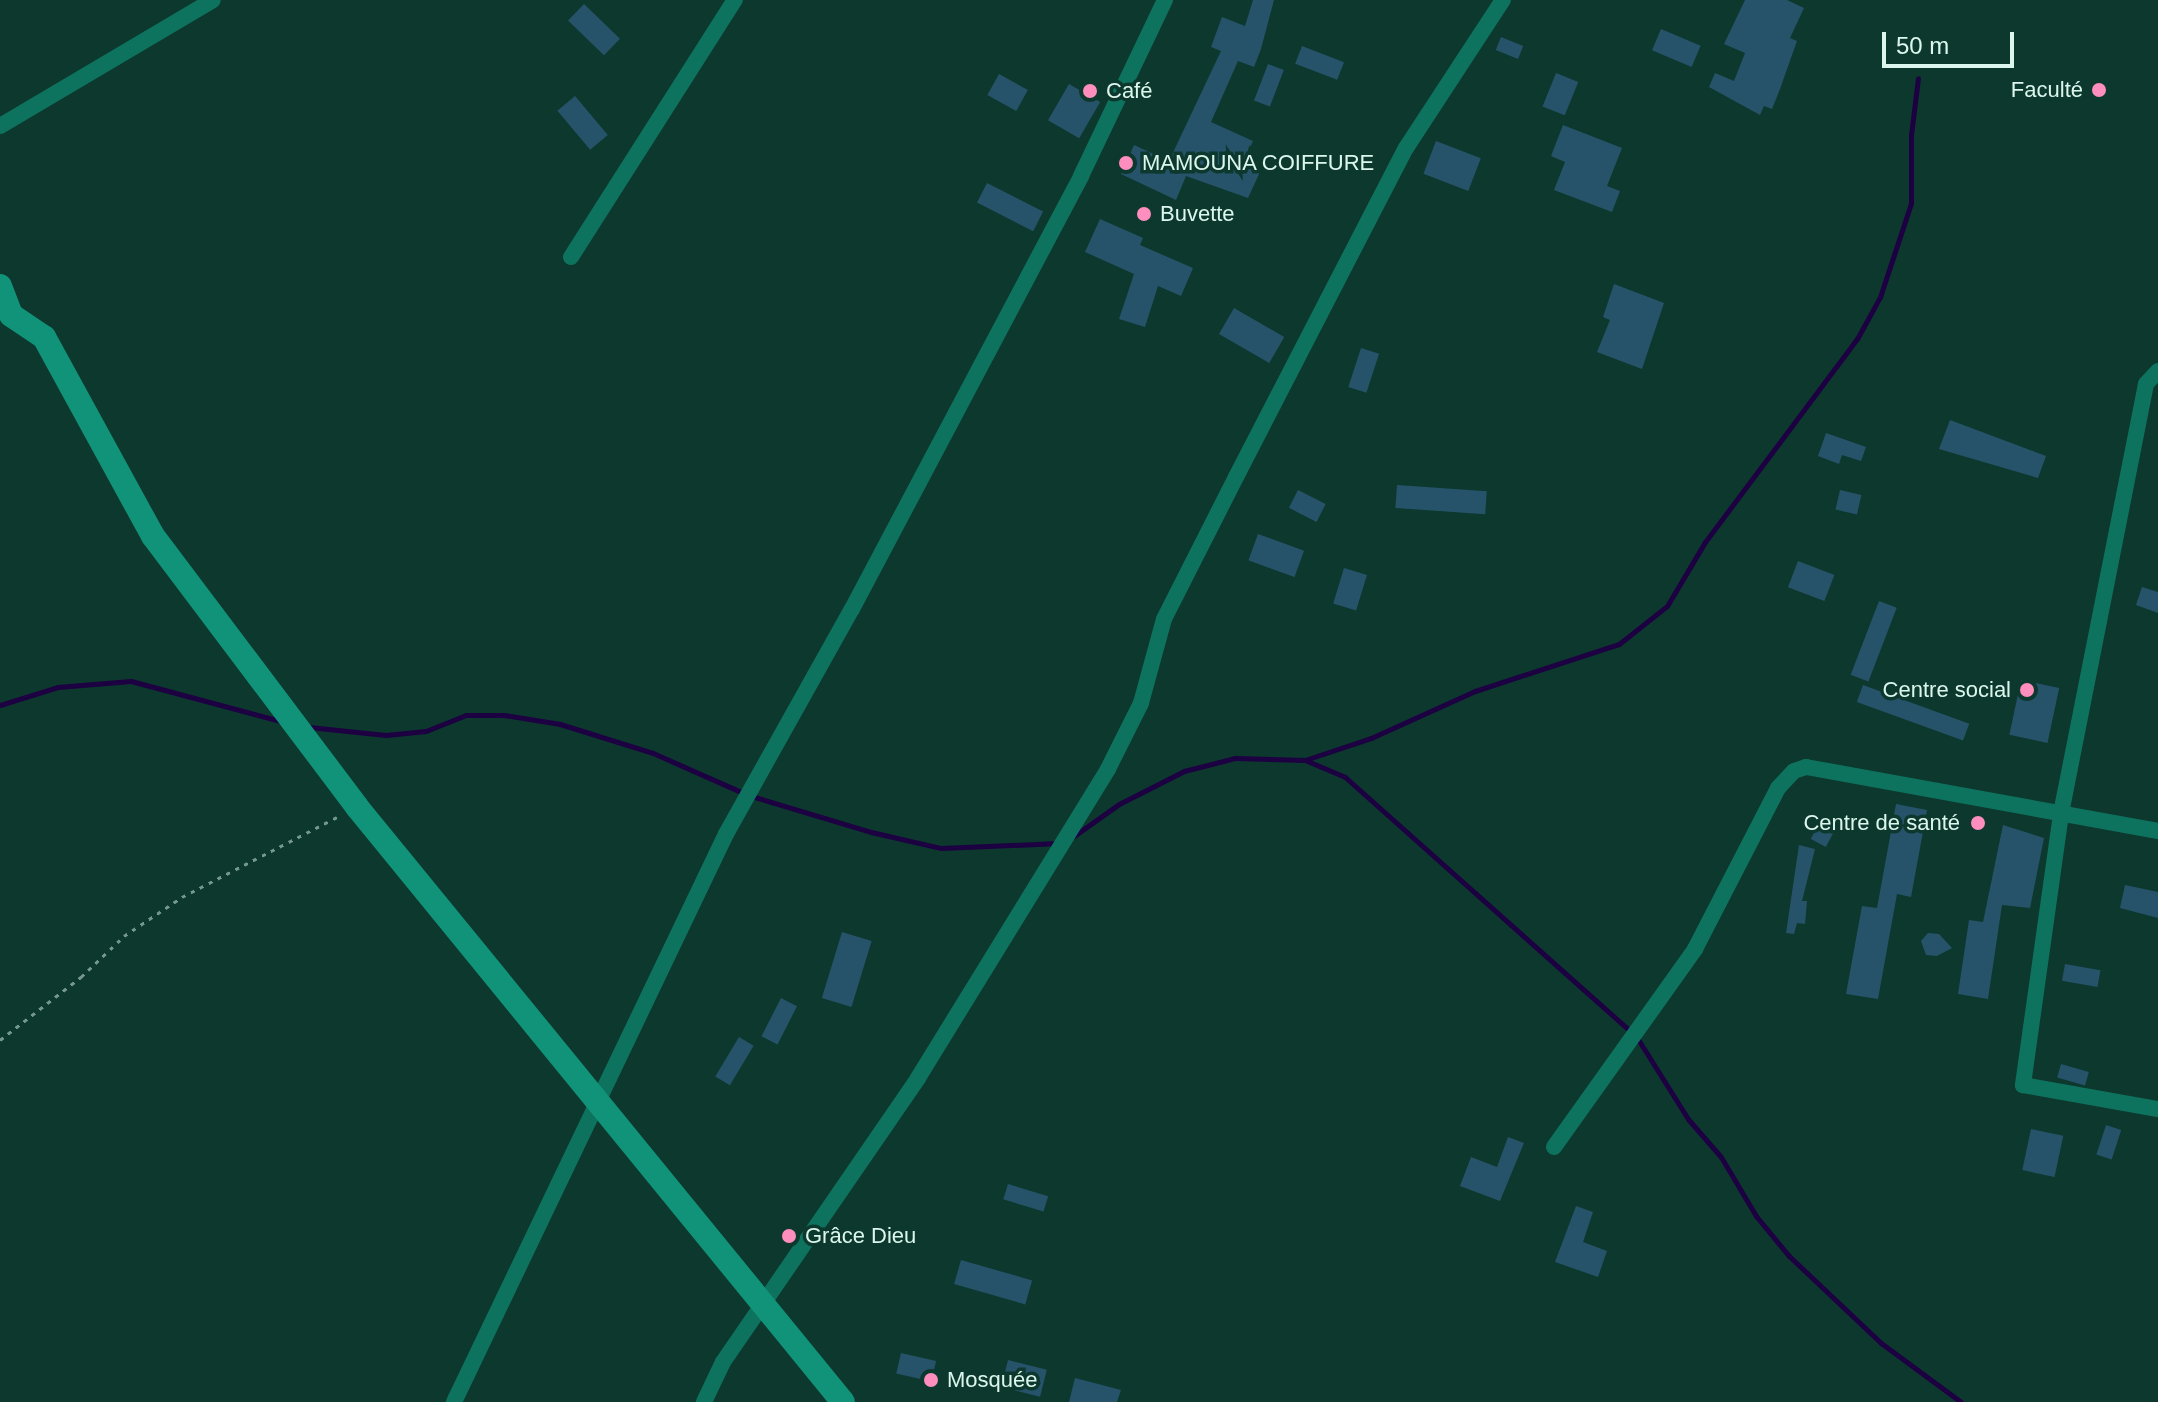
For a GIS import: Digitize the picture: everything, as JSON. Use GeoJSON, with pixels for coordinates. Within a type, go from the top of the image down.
{"type":"FeatureCollection","features":[{"type":"Feature","properties":{"kind":"street"},"geometry":{"type":"LineString","coordinates":[[0,126],[213,0]]}},
{"type":"Feature","properties":{"kind":"street"},"geometry":{"type":"LineString","coordinates":[[571,257],[735,0]]}},
{"type":"Feature","properties":{"kind":"street"},"geometry":{"type":"LineString","coordinates":[[454,1402],[726,834],[852,609],[1081,176],[1165,0]]}},
{"type":"Feature","properties":{"kind":"street"},"geometry":{"type":"LineString","coordinates":[[704,1402],[723,1362],[766,1304],[918,1078],[1108,769],[1141,703],[1164,619],[1236,477],[1406,148],[1503,0]]}},
{"type":"Feature","properties":{"kind":"street"},"geometry":{"type":"LineString","coordinates":[[0,286],[11,315],[44,337],[153,536],[357,807],[601,1100],[843,1402]]}},
{"type":"Feature","properties":{"kind":"street"},"geometry":{"type":"LineString","coordinates":[[2158,371],[2146,384],[2061,814],[2023,1085],[2158,1109]]}},
{"type":"Feature","properties":{"kind":"street"},"geometry":{"type":"LineString","coordinates":[[1554,1147],[1695,949],[1778,788],[1794,771],[1806,767],[2158,831]]}},
{"type":"Feature","properties":{"kind":"path"},"geometry":{"type":"LineString","coordinates":[[0,1040],[81,977],[124,936],[182,897],[357,807]]}},
{"type":"Feature","properties":{"kind":"building"},"geometry":{"type":"Polygon","coordinates":[[[1253,0],[1274,0],[1261,49],[1254,67],[1238,61],[1211,122],[1253,141],[1242,164],[1260,172],[1248,198],[1186,176],[1176,200],[1121,174],[1134,145],[1169,161],[1221,51],[1211,47],[1222,17],[1245,26],[1253,0]]]}},
{"type":"Feature","properties":{"kind":"building"},"geometry":{"type":"Polygon","coordinates":[[[1745,0],[1787,0],[1804,8],[1790,38],[1797,41],[1772,109],[1764,106],[1760,115],[1709,87],[1715,73],[1734,81],[1745,53],[1724,44],[1745,0]]]}},
{"type":"Feature","properties":{"kind":"building"},"geometry":{"type":"Polygon","coordinates":[[[584,4],[620,39],[604,55],[568,21],[584,4]]]}},
{"type":"Feature","properties":{"kind":"building"},"geometry":{"type":"Polygon","coordinates":[[[1661,29],[1701,46],[1692,67],[1652,50],[1661,29]]]}},
{"type":"Feature","properties":{"kind":"building"},"geometry":{"type":"Polygon","coordinates":[[[1501,37],[1523,46],[1518,59],[1496,50],[1501,37]]]}},
{"type":"Feature","properties":{"kind":"building"},"geometry":{"type":"Polygon","coordinates":[[[1302,46],[1344,62],[1337,80],[1295,64],[1302,46]]]}},
{"type":"Feature","properties":{"kind":"building"},"geometry":{"type":"Polygon","coordinates":[[[1268,64],[1284,70],[1270,107],[1254,100],[1268,64]]]}},
{"type":"Feature","properties":{"kind":"building"},"geometry":{"type":"Polygon","coordinates":[[[1556,73],[1578,82],[1565,115],[1543,106],[1556,73]]]}},
{"type":"Feature","properties":{"kind":"building"},"geometry":{"type":"Polygon","coordinates":[[[999,74],[1028,90],[1016,111],[987,95],[999,74]]]}},
{"type":"Feature","properties":{"kind":"building"},"geometry":{"type":"Polygon","coordinates":[[[1069,84],[1100,102],[1079,138],[1048,120],[1069,84]]]}},
{"type":"Feature","properties":{"kind":"building"},"geometry":{"type":"Polygon","coordinates":[[[575,96],[608,135],[590,150],[557,111],[575,96]]]}},
{"type":"Feature","properties":{"kind":"building"},"geometry":{"type":"Polygon","coordinates":[[[1563,125],[1622,148],[1607,186],[1620,191],[1612,212],[1554,190],[1565,162],[1551,156],[1563,125]]]}},
{"type":"Feature","properties":{"kind":"building"},"geometry":{"type":"Polygon","coordinates":[[[1436,141],[1481,158],[1468,191],[1423,174],[1436,141]]]}},
{"type":"Feature","properties":{"kind":"building"},"geometry":{"type":"Polygon","coordinates":[[[987,183],[1043,212],[1033,231],[977,203],[987,183]]]}},
{"type":"Feature","properties":{"kind":"building"},"geometry":{"type":"Polygon","coordinates":[[[1100,219],[1143,238],[1140,245],[1193,268],[1181,296],[1158,286],[1145,327],[1119,319],[1134,274],[1085,252],[1100,219]]]}},
{"type":"Feature","properties":{"kind":"building"},"geometry":{"type":"Polygon","coordinates":[[[1614,284],[1664,303],[1642,369],[1597,352],[1610,320],[1603,317],[1614,284]]]}},
{"type":"Feature","properties":{"kind":"building"},"geometry":{"type":"Polygon","coordinates":[[[1234,308],[1284,337],[1269,363],[1219,334],[1234,308]]]}},
{"type":"Feature","properties":{"kind":"building"},"geometry":{"type":"Polygon","coordinates":[[[1361,348],[1379,354],[1366,393],[1348,387],[1361,348]]]}},
{"type":"Feature","properties":{"kind":"building"},"geometry":{"type":"Polygon","coordinates":[[[1950,420],[2046,456],[2038,478],[1939,449],[1950,420]]]}},
{"type":"Feature","properties":{"kind":"building"},"geometry":{"type":"Polygon","coordinates":[[[1826,433],[1866,447],[1861,461],[1842,455],[1839,464],[1818,456],[1826,433]]]}},
{"type":"Feature","properties":{"kind":"building"},"geometry":{"type":"Polygon","coordinates":[[[1397,485],[1487,491],[1485,514],[1395,508],[1397,485]]]}},
{"type":"Feature","properties":{"kind":"building"},"geometry":{"type":"Polygon","coordinates":[[[1298,490],[1326,504],[1317,522],[1289,508],[1298,490]]]}},
{"type":"Feature","properties":{"kind":"building"},"geometry":{"type":"Polygon","coordinates":[[[1840,490],[1861,495],[1857,514],[1836,509],[1840,490]]]}},
{"type":"Feature","properties":{"kind":"building"},"geometry":{"type":"Polygon","coordinates":[[[1258,534],[1304,551],[1294,577],[1248,560],[1258,534]]]}},
{"type":"Feature","properties":{"kind":"building"},"geometry":{"type":"Polygon","coordinates":[[[1798,561],[1834,575],[1824,601],[1788,587],[1798,561]]]}},
{"type":"Feature","properties":{"kind":"building"},"geometry":{"type":"Polygon","coordinates":[[[1344,568],[1367,575],[1356,610],[1333,603],[1344,568]]]}},
{"type":"Feature","properties":{"kind":"building"},"geometry":{"type":"Polygon","coordinates":[[[2142,587],[2158,592],[2158,613],[2136,605],[2142,587]]]}},
{"type":"Feature","properties":{"kind":"building"},"geometry":{"type":"Polygon","coordinates":[[[1879,601],[1897,608],[1868,682],[1851,675],[1879,601]]]}},
{"type":"Feature","properties":{"kind":"building"},"geometry":{"type":"Polygon","coordinates":[[[2021,680],[2059,688],[2048,743],[2009,735],[2021,680]]]}},
{"type":"Feature","properties":{"kind":"building"},"geometry":{"type":"Polygon","coordinates":[[[1863,685],[1969,724],[1963,741],[1857,702],[1863,685]]]}},
{"type":"Feature","properties":{"kind":"building"},"geometry":{"type":"Polygon","coordinates":[[[1896,804],[1927,810],[1911,897],[1897,894],[1878,999],[1846,994],[1862,906],[1877,908],[1896,804]]]}},
{"type":"Feature","properties":{"kind":"building"},"geometry":{"type":"Polygon","coordinates":[[[1823,816],[1838,824],[1826,847],[1811,839],[1823,816]]]}},
{"type":"Feature","properties":{"kind":"building"},"geometry":{"type":"Polygon","coordinates":[[[2003,825],[2044,838],[2030,908],[2002,905],[1988,999],[1958,994],[1969,920],[1983,922],[2003,825]]]}},
{"type":"Feature","properties":{"kind":"building"},"geometry":{"type":"Polygon","coordinates":[[[1799,845],[1815,849],[1802,901],[1807,901],[1805,924],[1797,923],[1794,934],[1786,933],[1799,845]]]}},
{"type":"Feature","properties":{"kind":"building"},"geometry":{"type":"Polygon","coordinates":[[[2125,885],[2158,892],[2158,918],[2120,908],[2125,885]]]}},
{"type":"Feature","properties":{"kind":"building"},"geometry":{"type":"Polygon","coordinates":[[[842,932],[872,941],[851,1007],[822,998],[842,932]]]}},
{"type":"Feature","properties":{"kind":"building"},"geometry":{"type":"Polygon","coordinates":[[[1928,933],[1939,934],[1952,948],[1937,956],[1926,955],[1921,941],[1928,933]]]}},
{"type":"Feature","properties":{"kind":"building"},"geometry":{"type":"Polygon","coordinates":[[[2065,964],[2100,970],[2098,987],[2062,981],[2065,964]]]}},
{"type":"Feature","properties":{"kind":"building"},"geometry":{"type":"Polygon","coordinates":[[[781,998],[797,1006],[778,1044],[761,1036],[781,998]]]}},
{"type":"Feature","properties":{"kind":"building"},"geometry":{"type":"Polygon","coordinates":[[[739,1037],[754,1046],[730,1085],[715,1076],[739,1037]]]}},
{"type":"Feature","properties":{"kind":"building"},"geometry":{"type":"Polygon","coordinates":[[[2061,1064],[2089,1072],[2085,1085],[2057,1077],[2061,1064]]]}},
{"type":"Feature","properties":{"kind":"building"},"geometry":{"type":"Polygon","coordinates":[[[2106,1125],[2121,1130],[2112,1159],[2096,1154],[2106,1125]]]}},
{"type":"Feature","properties":{"kind":"building"},"geometry":{"type":"Polygon","coordinates":[[[2031,1129],[2063,1136],[2055,1177],[2022,1170],[2031,1129]]]}},
{"type":"Feature","properties":{"kind":"building"},"geometry":{"type":"Polygon","coordinates":[[[1508,1137],[1524,1143],[1500,1201],[1460,1186],[1471,1157],[1497,1167],[1508,1137]]]}},
{"type":"Feature","properties":{"kind":"building"},"geometry":{"type":"Polygon","coordinates":[[[1008,1184],[1048,1196],[1043,1212],[1003,1199],[1008,1184]]]}},
{"type":"Feature","properties":{"kind":"building"},"geometry":{"type":"Polygon","coordinates":[[[1576,1206],[1593,1212],[1583,1242],[1607,1251],[1598,1277],[1555,1262],[1576,1206]]]}},
{"type":"Feature","properties":{"kind":"building"},"geometry":{"type":"Polygon","coordinates":[[[961,1260],[1032,1280],[1025,1304],[954,1284],[961,1260]]]}},
{"type":"Feature","properties":{"kind":"building"},"geometry":{"type":"Polygon","coordinates":[[[901,1353],[936,1361],[931,1382],[896,1373],[901,1353]]]}},
{"type":"Feature","properties":{"kind":"building"},"geometry":{"type":"Polygon","coordinates":[[[1008,1360],[1047,1370],[1040,1397],[1001,1387],[1008,1360]]]}},
{"type":"Feature","properties":{"kind":"building"},"geometry":{"type":"Polygon","coordinates":[[[1075,1378],[1121,1390],[1117,1402],[1069,1402],[1075,1378]]]}},
{"type":"Feature","properties":{"kind":"waterway"},"geometry":{"type":"LineString","coordinates":[[1305,760],[1371,738],[1475,691],[1619,644],[1667,606],[1705,542],[1857,339],[1880,297],[1911,203],[1911,135],[1918,78]]}},
{"type":"Feature","properties":{"kind":"waterway"},"geometry":{"type":"LineString","coordinates":[[0,705],[58,687],[131,681],[280,721]]}},
{"type":"Feature","properties":{"kind":"waterway"},"geometry":{"type":"LineString","coordinates":[[309,727],[386,735],[426,731],[466,715],[504,715],[560,724],[653,753],[748,795],[871,832],[941,848],[1058,843]]}},
{"type":"Feature","properties":{"kind":"waterway"},"geometry":{"type":"LineString","coordinates":[[1074,836],[1119,804],[1184,771],[1235,758],[1305,760],[1345,777],[1636,1036],[1688,1119],[1721,1157],[1756,1216],[1789,1256],[1881,1343],[1961,1402]]}},
{"type":"Feature","properties":{"kind":"place","name":"Faculté"},"geometry":{"type":"Point","coordinates":[2099,90]}},
{"type":"Feature","properties":{"kind":"place","name":"Café"},"geometry":{"type":"Point","coordinates":[1090,91]}},
{"type":"Feature","properties":{"kind":"place","name":"MAMOUNA COIFFURE"},"geometry":{"type":"Point","coordinates":[1126,163]}},
{"type":"Feature","properties":{"kind":"place","name":"Buvette"},"geometry":{"type":"Point","coordinates":[1144,214]}},
{"type":"Feature","properties":{"kind":"place","name":"Centre social"},"geometry":{"type":"Point","coordinates":[2027,690]}},
{"type":"Feature","properties":{"kind":"place","name":"Centre de santé"},"geometry":{"type":"Point","coordinates":[1978,823]}},
{"type":"Feature","properties":{"kind":"place","name":"Grâce Dieu"},"geometry":{"type":"Point","coordinates":[789,1236]}},
{"type":"Feature","properties":{"kind":"place","name":"Mosquée"},"geometry":{"type":"Point","coordinates":[931,1380]}}]}
